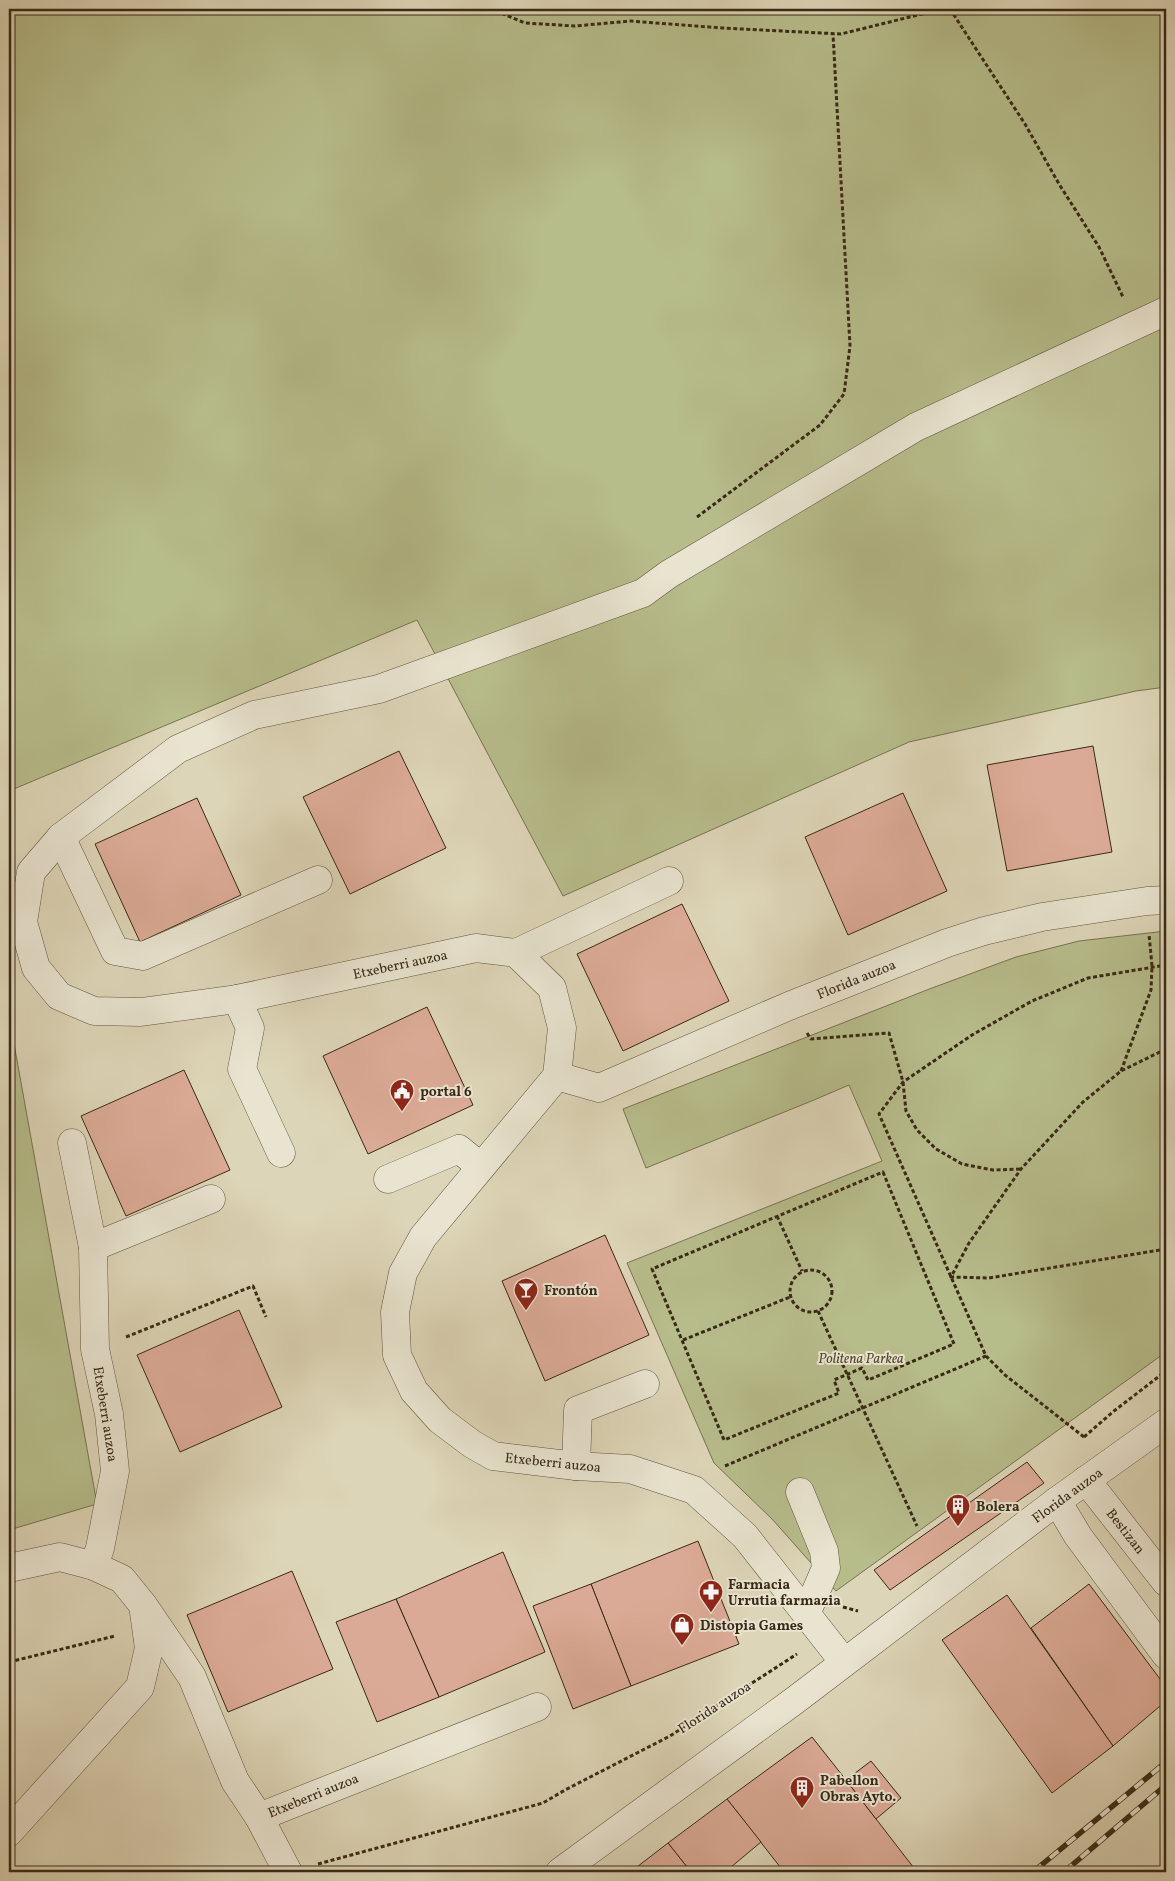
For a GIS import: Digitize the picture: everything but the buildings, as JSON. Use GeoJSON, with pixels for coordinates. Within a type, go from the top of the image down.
{"type":"FeatureCollection","features":[{"type":"Feature","properties":{"kind":"street","name":"Etxeberri auzoa"},"geometry":{"type":"LineString","coordinates":[[516,953],[476,948],[237,998],[141,1012],[94,1012],[59,996],[36,968],[23,922],[31,872],[61,837],[178,749],[254,715],[379,690],[643,593],[678,569],[916,427],[1166,311]]}},
{"type":"Feature","properties":{"kind":"street"},"geometry":{"type":"LineString","coordinates":[[61,837],[115,951],[143,956],[318,880]]}},
{"type":"Feature","properties":{"kind":"street"},"geometry":{"type":"LineString","coordinates":[[557,1076],[562,1028],[552,988],[516,953],[669,881]]}},
{"type":"Feature","properties":{"kind":"street","name":"Florida auzoa"},"geometry":{"type":"LineString","coordinates":[[557,1076],[599,1088],[789,1006],[984,931],[1042,917],[1146,901],[1166,900]]}},
{"type":"Feature","properties":{"kind":"street"},"geometry":{"type":"LineString","coordinates":[[237,998],[250,1028],[242,1069],[281,1153]]}},
{"type":"Feature","properties":{"kind":"street","name":"Etxeberri auzoa"},"geometry":{"type":"LineString","coordinates":[[557,1076],[423,1237],[403,1273],[395,1312],[397,1355],[414,1391],[440,1420],[472,1444],[493,1456],[576,1466],[630,1470],[694,1490],[745,1536],[844,1662]]}},
{"type":"Feature","properties":{"kind":"street","name":"Etxeberri auzoa"},"geometry":{"type":"LineString","coordinates":[[72,1144],[93,1247],[95,1349],[109,1414],[115,1471],[100,1548],[94,1566]]}},
{"type":"Feature","properties":{"kind":"street"},"geometry":{"type":"LineString","coordinates":[[388,1179],[459,1149],[481,1167]]}},
{"type":"Feature","properties":{"kind":"street"},"geometry":{"type":"LineString","coordinates":[[93,1247],[211,1199]]}},
{"type":"Feature","properties":{"kind":"street"},"geometry":{"type":"LineString","coordinates":[[576,1466],[578,1410],[645,1384]]}},
{"type":"Feature","properties":{"kind":"street","name":"Florida auzoa"},"geometry":{"type":"LineString","coordinates":[[560,1872],[794,1702],[1057,1501],[1166,1423]]}},
{"type":"Feature","properties":{"kind":"street","name":"Bestizan"},"geometry":{"type":"LineString","coordinates":[[1086,1480],[1166,1582]]}},
{"type":"Feature","properties":{"kind":"street"},"geometry":{"type":"LineString","coordinates":[[800,1492],[824,1551],[826,1568],[812,1622]]}},
{"type":"Feature","properties":{"kind":"street"},"geometry":{"type":"LineString","coordinates":[[1057,1501],[1078,1536],[1166,1655]]}},
{"type":"Feature","properties":{"kind":"street","name":"Etxeberri auzoa"},"geometry":{"type":"LineString","coordinates":[[9,1568],[60,1557],[94,1566],[122,1579],[144,1616],[192,1677],[235,1780],[259,1817],[537,1707]]}},
{"type":"Feature","properties":{"kind":"street"},"geometry":{"type":"LineString","coordinates":[[9,1832],[140,1688],[149,1648],[144,1616]]}},
{"type":"Feature","properties":{"kind":"street"},"geometry":{"type":"LineString","coordinates":[[259,1817],[288,1872]]}},
{"type":"Feature","properties":{"kind":"path"},"geometry":{"type":"LineString","coordinates":[[497,9],[525,23],[576,26],[631,21],[833,34],[841,34],[942,9]]}},
{"type":"Feature","properties":{"kind":"path"},"geometry":{"type":"LineString","coordinates":[[950,9],[1025,124],[1059,184],[1100,247],[1135,324]]}},
{"type":"Feature","properties":{"kind":"path"},"geometry":{"type":"LineString","coordinates":[[695,518],[820,426],[844,394],[850,346],[833,34]]}},
{"type":"Feature","properties":{"kind":"path"},"geometry":{"type":"LineString","coordinates":[[1084,1437],[1005,1375],[986,1356],[879,1114],[903,1082],[972,1035],[1032,1002],[1088,978],[1166,965]]}},
{"type":"Feature","properties":{"kind":"path"},"geometry":{"type":"LineString","coordinates":[[1121,1071],[1152,990],[1152,966]]}},
{"type":"Feature","properties":{"kind":"path"},"geometry":{"type":"LineString","coordinates":[[789,1006],[811,1039],[889,1033],[903,1082],[906,1111],[917,1130],[936,1149],[962,1164],[993,1170],[1021,1169]]}},
{"type":"Feature","properties":{"kind":"path"},"geometry":{"type":"LineString","coordinates":[[951,1277],[969,1243],[1021,1169],[1083,1102],[1121,1071],[1166,1049]]}},
{"type":"Feature","properties":{"kind":"path"},"geometry":{"type":"LineString","coordinates":[[882,1172],[954,1344],[868,1380],[862,1368],[834,1380],[838,1392],[724,1440],[683,1340],[652,1268],[882,1172]]}},
{"type":"Feature","properties":{"kind":"path"},"geometry":{"type":"LineString","coordinates":[[777,1216],[802,1271]]}},
{"type":"Feature","properties":{"kind":"path"},"geometry":{"type":"LineString","coordinates":[[951,1277],[989,1278],[1166,1249]]}},
{"type":"Feature","properties":{"kind":"path"},"geometry":{"type":"LineString","coordinates":[[817,1270],[829,1280],[832,1294],[830,1302],[818,1311],[804,1311],[797,1308],[790,1297],[791,1282],[802,1271],[817,1270]]}},
{"type":"Feature","properties":{"kind":"path","name":"Etxeberri auzoa"},"geometry":{"type":"LineString","coordinates":[[95,1349],[253,1286],[266,1317]]}},
{"type":"Feature","properties":{"kind":"path"},"geometry":{"type":"LineString","coordinates":[[683,1340],[790,1297]]}},
{"type":"Feature","properties":{"kind":"path"},"geometry":{"type":"LineString","coordinates":[[818,1311],[917,1526]]}},
{"type":"Feature","properties":{"kind":"path"},"geometry":{"type":"LineString","coordinates":[[725,1466],[986,1356]]}},
{"type":"Feature","properties":{"kind":"path","name":"Florida auzoa"},"geometry":{"type":"LineString","coordinates":[[288,1872],[543,1803],[670,1736],[800,1653],[812,1622],[834,1604],[862,1611]]}},
{"type":"Feature","properties":{"kind":"path"},"geometry":{"type":"LineString","coordinates":[[9,1662],[144,1616]]}},
{"type":"Feature","properties":{"kind":"green space"},"geometry":{"type":"Polygon","coordinates":[[[9,9],[1166,9],[1166,687],[1136,691],[909,742],[563,896],[417,620],[9,791],[9,9]]]}},
{"type":"Feature","properties":{"kind":"green space","name":"Politena Parkea"},"geometry":{"type":"Polygon","coordinates":[[[1166,931],[1166,1352],[836,1591],[772,1519],[714,1463],[627,1263],[882,1161],[849,1085],[646,1168],[623,1109],[1016,957],[1079,941],[1166,931]]]}},
{"type":"Feature","properties":{"kind":"green space"},"geometry":{"type":"Polygon","coordinates":[[[9,1016],[97,1504],[9,1530],[9,1016]]]}},
{"type":"Feature","properties":{"kind":"railway"},"geometry":{"type":"LineString","coordinates":[[1033,1872],[1166,1762]]}},
{"type":"Feature","properties":{"kind":"railway"},"geometry":{"type":"LineString","coordinates":[[1064,1872],[1166,1785]]}},
{"type":"Feature","properties":{"kind":"place","name":"portal 6"},"geometry":{"type":"Point","coordinates":[402,1112]}},
{"type":"Feature","properties":{"kind":"place","name":"Frontón"},"geometry":{"type":"Point","coordinates":[526,1311]}},
{"type":"Feature","properties":{"kind":"place","name":"Bolera"},"geometry":{"type":"Point","coordinates":[958,1527]}},
{"type":"Feature","properties":{"kind":"place","name":"Farmacia Urrutia farmazia"},"geometry":{"type":"Point","coordinates":[711,1613]}},
{"type":"Feature","properties":{"kind":"place","name":"Distopia Games"},"geometry":{"type":"Point","coordinates":[682,1646]}},
{"type":"Feature","properties":{"kind":"place","name":"Pabellon Obras Ayto."},"geometry":{"type":"Point","coordinates":[802,1809]}}]}
